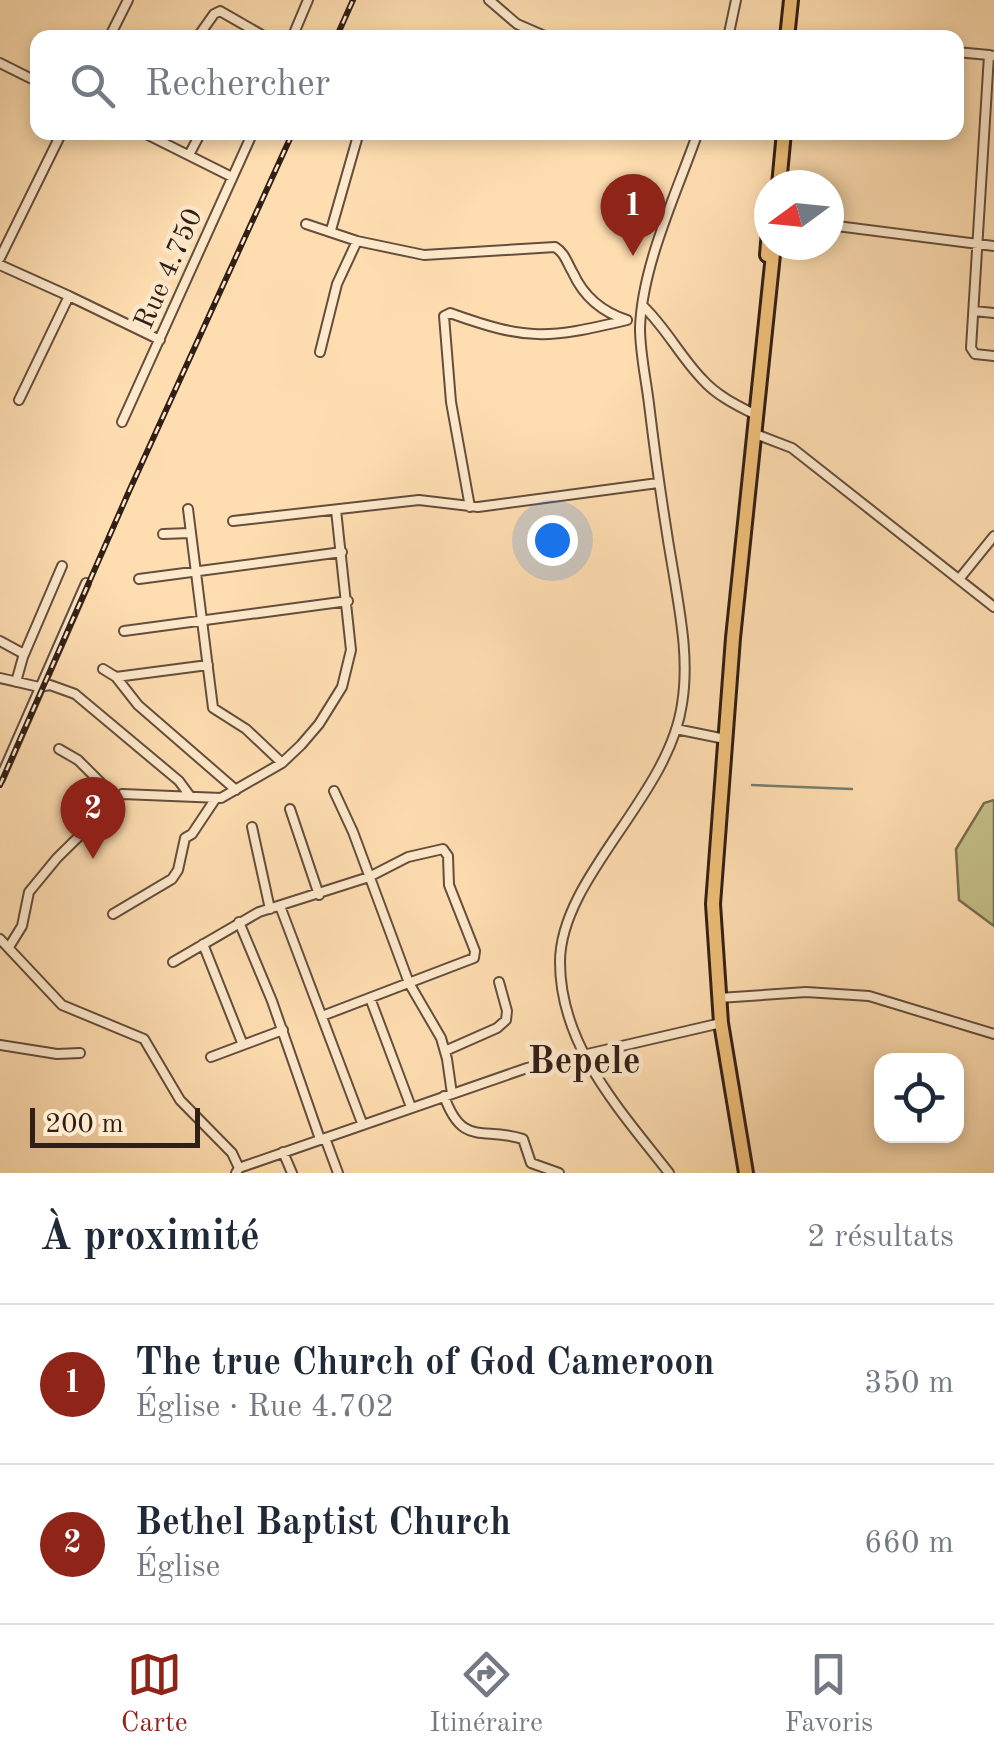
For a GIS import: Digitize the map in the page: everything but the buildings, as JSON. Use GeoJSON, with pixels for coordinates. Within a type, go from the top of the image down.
{"type":"FeatureCollection","features":[{"type":"Feature","properties":{"kind":"highway"},"geometry":{"type":"LineString","coordinates":[[792,30],[794,0]]}},
{"type":"Feature","properties":{"kind":"highway"},"geometry":{"type":"LineString","coordinates":[[778,170],[780,140]]}},
{"type":"Feature","properties":{"kind":"highway"},"geometry":{"type":"LineString","coordinates":[[754,410],[766,260]]}},
{"type":"Feature","properties":{"kind":"highway"},"geometry":{"type":"LineString","coordinates":[[746,1173],[721,1023],[713,904],[754,410],[772,260]]}},
{"type":"Feature","properties":{"kind":"street"},"geometry":{"type":"LineString","coordinates":[[113,30],[128,0]]}},
{"type":"Feature","properties":{"kind":"street"},"geometry":{"type":"LineString","coordinates":[[295,30],[308,0]]}},
{"type":"Feature","properties":{"kind":"street"},"geometry":{"type":"LineString","coordinates":[[488,0],[530,30]]}},
{"type":"Feature","properties":{"kind":"street"},"geometry":{"type":"LineString","coordinates":[[729,30],[734,2]]}},
{"type":"Feature","properties":{"kind":"street"},"geometry":{"type":"LineString","coordinates":[[203,30],[220,11],[253,30]]}},
{"type":"Feature","properties":{"kind":"street"},"geometry":{"type":"LineString","coordinates":[[964,53],[992,56],[972,352],[994,356]]}},
{"type":"Feature","properties":{"kind":"street"},"geometry":{"type":"LineString","coordinates":[[0,63],[30,78]]}},
{"type":"Feature","properties":{"kind":"street"},"geometry":{"type":"LineString","coordinates":[[58,140],[0,262],[160,340]]}},
{"type":"Feature","properties":{"kind":"street"},"geometry":{"type":"LineString","coordinates":[[158,140],[232,177]]}},
{"type":"Feature","properties":{"kind":"street"},"geometry":{"type":"LineString","coordinates":[[189,155],[197,140]]}},
{"type":"Feature","properties":{"kind":"street","name":"Rue 4.750"},"geometry":{"type":"LineString","coordinates":[[122,422],[249,140]]}},
{"type":"Feature","properties":{"kind":"street"},"geometry":{"type":"LineString","coordinates":[[331,230],[357,140]]}},
{"type":"Feature","properties":{"kind":"street"},"geometry":{"type":"LineString","coordinates":[[668,1173],[581,1054],[561,983],[560,957],[574,908],[646,794],[676,730],[682,707],[684,644],[658,483],[640,324],[658,245],[695,140]]}},
{"type":"Feature","properties":{"kind":"street"},"geometry":{"type":"LineString","coordinates":[[306,224],[357,241],[424,256],[555,247],[563,252],[582,292],[614,316],[640,324]]}},
{"type":"Feature","properties":{"kind":"street"},"geometry":{"type":"LineString","coordinates":[[844,227],[994,246]]}},
{"type":"Feature","properties":{"kind":"street"},"geometry":{"type":"LineString","coordinates":[[320,352],[338,284],[357,241]]}},
{"type":"Feature","properties":{"kind":"street"},"geometry":{"type":"LineString","coordinates":[[19,400],[69,296]]}},
{"type":"Feature","properties":{"kind":"street"},"geometry":{"type":"LineString","coordinates":[[643,306],[664,326],[702,380],[728,400],[754,410]]}},
{"type":"Feature","properties":{"kind":"street"},"geometry":{"type":"LineString","coordinates":[[974,311],[994,312]]}},
{"type":"Feature","properties":{"kind":"street"},"geometry":{"type":"LineString","coordinates":[[470,507],[452,402],[444,316],[450,313],[488,327],[536,337],[627,320]]}},
{"type":"Feature","properties":{"kind":"street"},"geometry":{"type":"LineString","coordinates":[[753,434],[792,448],[993,604]]}},
{"type":"Feature","properties":{"kind":"street"},"geometry":{"type":"LineString","coordinates":[[233,520],[419,500],[470,507],[658,483]]}},
{"type":"Feature","properties":{"kind":"street"},"geometry":{"type":"LineString","coordinates":[[188,509],[214,710],[246,729],[282,762]]}},
{"type":"Feature","properties":{"kind":"street"},"geometry":{"type":"LineString","coordinates":[[8,946],[22,926],[30,892],[57,858],[116,798],[127,792],[216,798],[282,762],[301,746],[342,688],[351,650],[336,510]]}},
{"type":"Feature","properties":{"kind":"street"},"geometry":{"type":"LineString","coordinates":[[163,534],[190,533]]}},
{"type":"Feature","properties":{"kind":"street"},"geometry":{"type":"LineString","coordinates":[[960,578],[994,536]]}},
{"type":"Feature","properties":{"kind":"street"},"geometry":{"type":"LineString","coordinates":[[139,579],[342,552]]}},
{"type":"Feature","properties":{"kind":"street"},"geometry":{"type":"LineString","coordinates":[[16,682],[62,566]]}},
{"type":"Feature","properties":{"kind":"street"},"geometry":{"type":"LineString","coordinates":[[0,780],[86,583]]}},
{"type":"Feature","properties":{"kind":"street"},"geometry":{"type":"LineString","coordinates":[[124,630],[348,601]]}},
{"type":"Feature","properties":{"kind":"street"},"geometry":{"type":"LineString","coordinates":[[0,641],[24,654]]}},
{"type":"Feature","properties":{"kind":"street"},"geometry":{"type":"LineString","coordinates":[[116,677],[208,665]]}},
{"type":"Feature","properties":{"kind":"street"},"geometry":{"type":"LineString","coordinates":[[103,669],[116,677],[138,705],[236,790]]}},
{"type":"Feature","properties":{"kind":"street"},"geometry":{"type":"LineString","coordinates":[[0,678],[39,687],[50,685],[75,694],[168,771],[190,796]]}},
{"type":"Feature","properties":{"kind":"street"},"geometry":{"type":"LineString","coordinates":[[676,730],[726,739]]}},
{"type":"Feature","properties":{"kind":"street"},"geometry":{"type":"LineString","coordinates":[[59,749],[78,760],[116,798]]}},
{"type":"Feature","properties":{"kind":"street"},"geometry":{"type":"LineString","coordinates":[[334,791],[354,832],[409,983],[445,1051],[448,1095],[461,1128],[471,1134],[523,1139],[531,1163],[559,1173]]}},
{"type":"Feature","properties":{"kind":"street"},"geometry":{"type":"LineString","coordinates":[[113,914],[172,880],[185,838],[192,834],[216,798]]}},
{"type":"Feature","properties":{"kind":"street"},"geometry":{"type":"LineString","coordinates":[[290,810],[318,895]]}},
{"type":"Feature","properties":{"kind":"street"},"geometry":{"type":"LineString","coordinates":[[252,827],[275,907],[362,1123]]}},
{"type":"Feature","properties":{"kind":"street"},"geometry":{"type":"LineString","coordinates":[[173,962],[239,922],[369,877],[430,850],[443,849],[448,856],[450,885],[476,956],[322,1016]]}},
{"type":"Feature","properties":{"kind":"street"},"geometry":{"type":"LineString","coordinates":[[239,922],[338,1173]]}},
{"type":"Feature","properties":{"kind":"street"},"geometry":{"type":"LineString","coordinates":[[0,939],[62,1005],[144,1038],[180,1100],[232,1153],[238,1171],[362,1123],[581,1054],[721,1023]]}},
{"type":"Feature","properties":{"kind":"street"},"geometry":{"type":"LineString","coordinates":[[202,944],[243,1046]]}},
{"type":"Feature","properties":{"kind":"street"},"geometry":{"type":"LineString","coordinates":[[445,1051],[503,1024],[508,1015],[499,982]]}},
{"type":"Feature","properties":{"kind":"street"},"geometry":{"type":"LineString","coordinates":[[718,998],[806,992],[869,996],[994,1034]]}},
{"type":"Feature","properties":{"kind":"street"},"geometry":{"type":"LineString","coordinates":[[370,998],[411,1107]]}},
{"type":"Feature","properties":{"kind":"street"},"geometry":{"type":"LineString","coordinates":[[210,1057],[283,1030]]}},
{"type":"Feature","properties":{"kind":"street"},"geometry":{"type":"LineString","coordinates":[[0,1045],[57,1054],[80,1053]]}},
{"type":"Feature","properties":{"kind":"street"},"geometry":{"type":"LineString","coordinates":[[283,1152],[292,1173]]}},
{"type":"Feature","properties":{"kind":"shaded area"},"geometry":{"type":"Polygon","coordinates":[[[994,800],[994,926],[959,900],[956,849],[984,803],[994,800]]]}},
{"type":"Feature","properties":{"kind":"waterway"},"geometry":{"type":"LineString","coordinates":[[752,785],[852,789]]}},
{"type":"Feature","properties":{"kind":"railway"},"geometry":{"type":"LineString","coordinates":[[340,30],[353,0]]}},
{"type":"Feature","properties":{"kind":"railway"},"geometry":{"type":"LineString","coordinates":[[0,785],[289,140]]}},
{"type":"Feature","properties":{"kind":"place","name":"The true Church of God Cameroon"},"geometry":{"type":"Point","coordinates":[633,256]}},
{"type":"Feature","properties":{"kind":"place","name":"Bethel Baptist Church"},"geometry":{"type":"Point","coordinates":[93,859]}},
{"type":"Feature","properties":{"kind":"district","name":"Bepele"},"geometry":{"type":"Point","coordinates":[584,1060]}}]}
